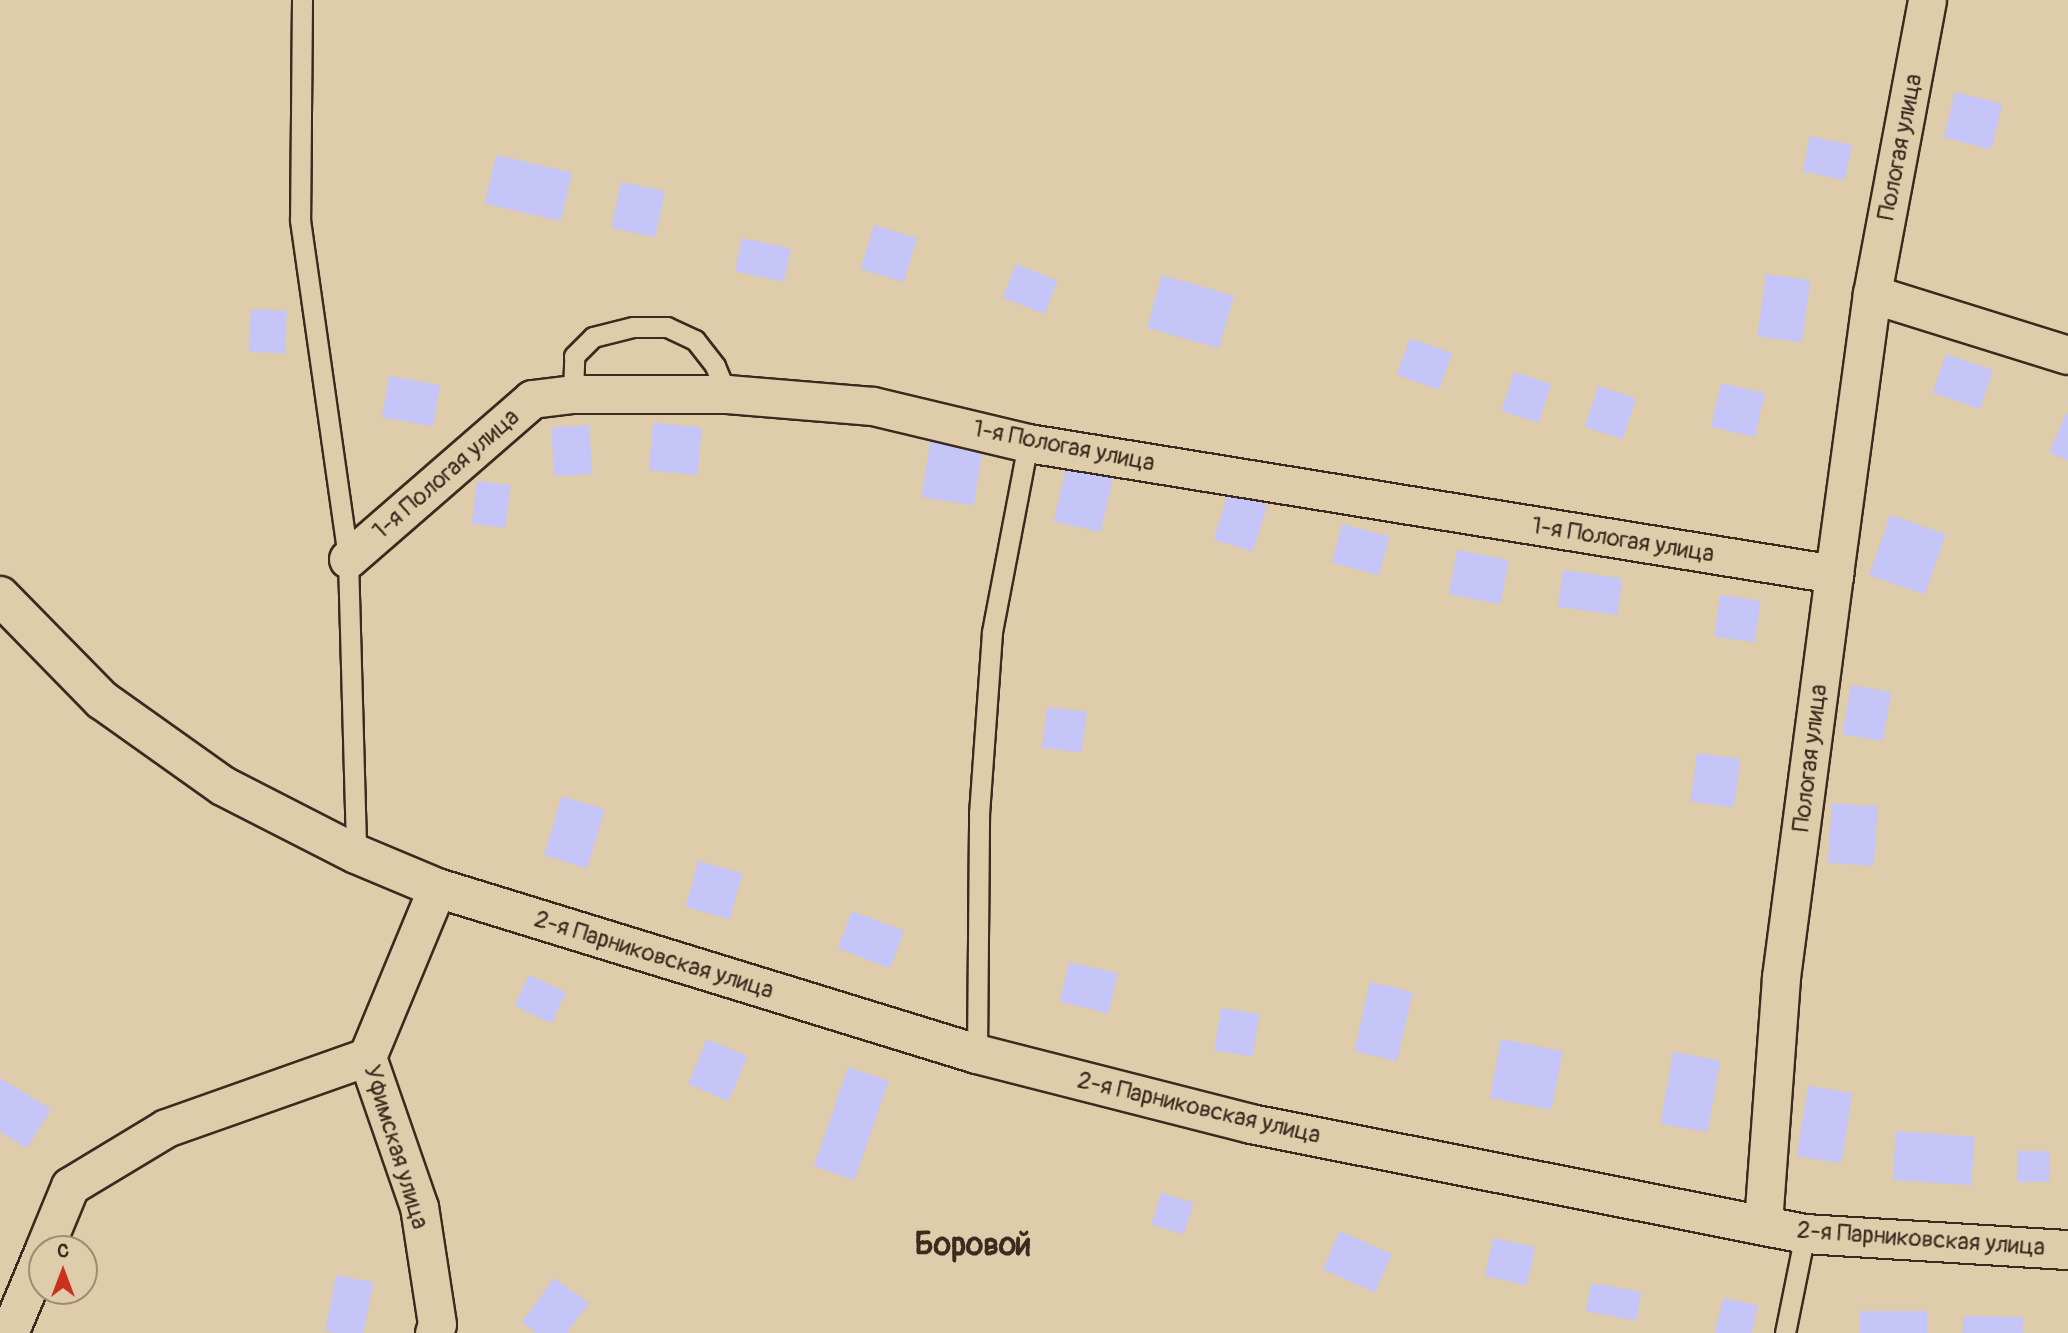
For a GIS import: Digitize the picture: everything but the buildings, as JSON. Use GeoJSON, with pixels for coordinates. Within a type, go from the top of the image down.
{"type":"FeatureCollection","features":[{"type":"Feature","properties":{"kind":"street","name":"Пологая улица"},"geometry":{"type":"LineString","coordinates":[[1763,1223],[1781,977],[1834,574],[1872,294],[1927,0]]}},
{"type":"Feature","properties":{"kind":"street"},"geometry":{"type":"LineString","coordinates":[[1872,294],[2068,355]]}},
{"type":"Feature","properties":{"kind":"street","name":"1-я Пологая улица"},"geometry":{"type":"LineString","coordinates":[[348,559],[532,399],[573,394],[727,394],[873,406],[1028,443],[1834,574]]}},
{"type":"Feature","properties":{"kind":"street","name":"2-я Парниковская улица"},"geometry":{"type":"LineString","coordinates":[[0,596],[103,699],[223,786],[356,854],[437,888],[976,1054],[1251,1124],[1763,1223],[1805,1234],[2068,1251]]}},
{"type":"Feature","properties":{"kind":"street","name":"Уфимская улица"},"geometry":{"type":"LineString","coordinates":[[437,888],[368,1057],[419,1207],[439,1330]]}},
{"type":"Feature","properties":{"kind":"street"},"geometry":{"type":"LineString","coordinates":[[50,1235],[70,1186],[166,1128],[368,1057]]}},
{"type":"Feature","properties":{"kind":"street"},"geometry":{"type":"LineString","coordinates":[[9,1333],[28,1287]]}},
{"type":"Feature","properties":{"kind":"lane"},"geometry":{"type":"LineString","coordinates":[[302,0],[300,220],[348,559],[356,854]]}},
{"type":"Feature","properties":{"kind":"lane"},"geometry":{"type":"LineString","coordinates":[[573,394],[574,356],[593,337],[633,327],[667,327],[695,340],[715,366],[727,394]]}},
{"type":"Feature","properties":{"kind":"lane"},"geometry":{"type":"LineString","coordinates":[[976,1054],[979,814],[992,632],[1028,443]]}},
{"type":"Feature","properties":{"kind":"lane"},"geometry":{"type":"LineString","coordinates":[[1785,1333],[1805,1234]]}},
{"type":"Feature","properties":{"kind":"district","name":"Боровой"},"geometry":{"type":"Point","coordinates":[973,1245]}}]}
